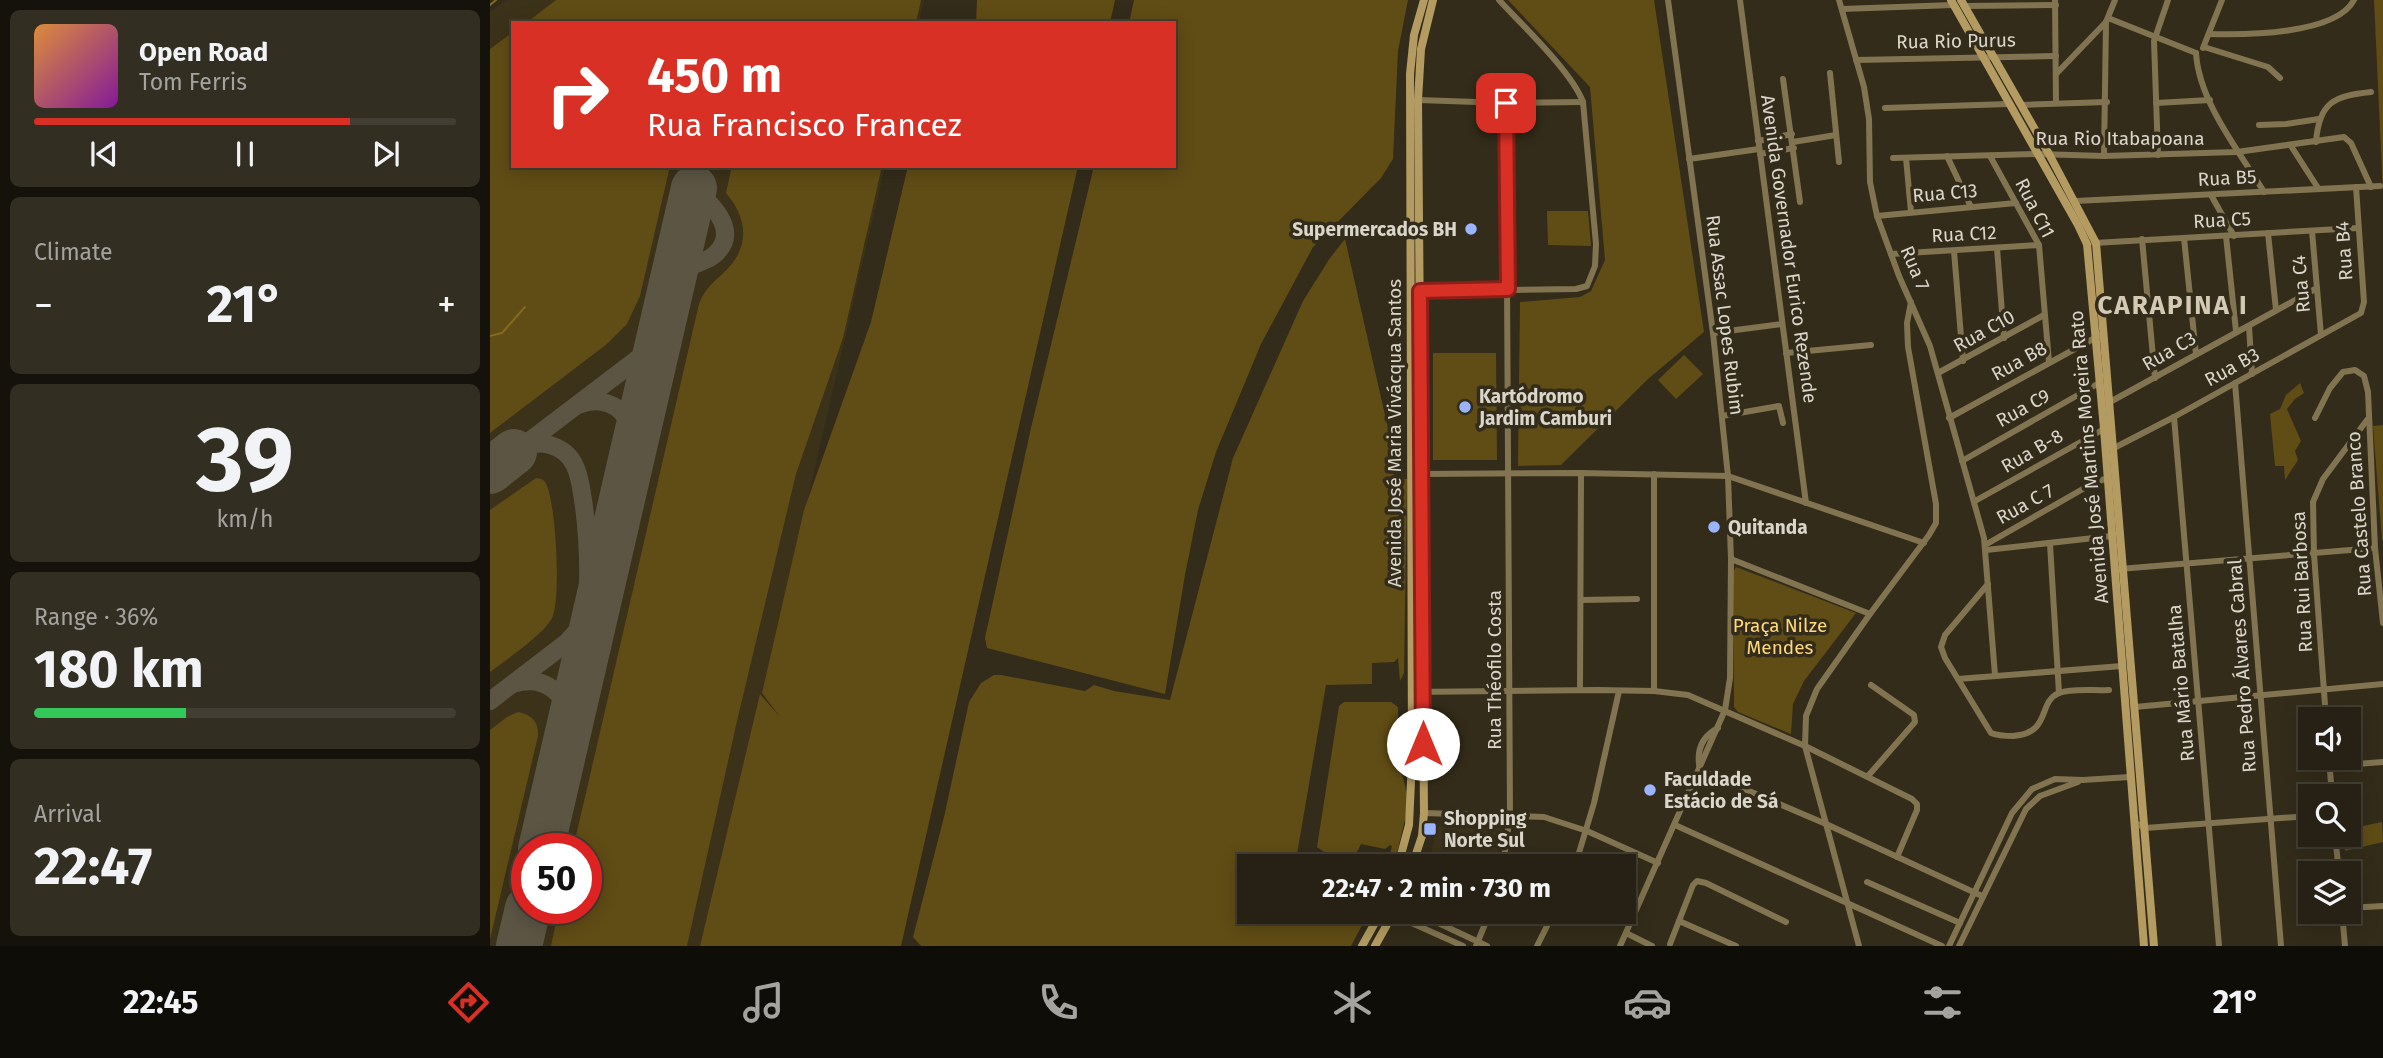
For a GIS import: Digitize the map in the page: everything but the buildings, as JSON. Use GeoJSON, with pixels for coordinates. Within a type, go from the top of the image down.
{"type":"FeatureCollection","features":[{"type":"Feature","properties":{"kind":"street","name":"Avenida José Maria Vivácqua Santos"},"geometry":{"type":"LineString","coordinates":[[1402,854],[1410,808],[1409,107],[1414,36],[1424,0]]}},
{"type":"Feature","properties":{"kind":"street","name":"Avenida José Maria Vivácqua Santos"},"geometry":{"type":"LineString","coordinates":[[1416,854],[1422,836],[1424,813],[1418,100],[1421,49],[1433,0]]}},
{"type":"Feature","properties":{"kind":"street"},"geometry":{"type":"LineString","coordinates":[[1420,291],[1567,290],[1587,286],[1595,266],[1597,244],[1583,102],[1564,71],[1499,0]]}},
{"type":"Feature","properties":{"kind":"street","name":"Rua Assac Lopes Rubim"},"geometry":{"type":"LineString","coordinates":[[1620,946],[1718,728],[1725,710],[1730,678],[1731,559],[1728,476],[1713,333],[1668,0]]}},
{"type":"Feature","properties":{"kind":"street","name":"Avenida Governador Eurico Rezende"},"geometry":{"type":"LineString","coordinates":[[1740,0],[1806,503]]}},
{"type":"Feature","properties":{"kind":"street","name":"Rua 7"},"geometry":{"type":"LineString","coordinates":[[1839,0],[1867,104],[1870,182],[1877,216],[1938,373],[1975,501],[1985,548],[1996,675]]}},
{"type":"Feature","properties":{"kind":"street"},"geometry":{"type":"LineString","coordinates":[[2057,74],[2107,20],[2115,0]]}},
{"type":"Feature","properties":{"kind":"street"},"geometry":{"type":"LineString","coordinates":[[2158,155],[2154,37],[2168,0]]}},
{"type":"Feature","properties":{"kind":"street"},"geometry":{"type":"LineString","coordinates":[[2196,53],[2204,47],[2222,0]]}},
{"type":"Feature","properties":{"kind":"street"},"geometry":{"type":"LineString","coordinates":[[2210,34],[2263,35],[2290,31],[2341,14],[2354,0]]}},
{"type":"Feature","properties":{"kind":"street"},"geometry":{"type":"LineString","coordinates":[[1842,9],[1958,3],[2055,2],[2056,103]]}},
{"type":"Feature","properties":{"kind":"street","name":"Avenida José Martins Moreira Rato"},"geometry":{"type":"LineString","coordinates":[[1958,3],[1993,56],[2076,201],[2091,243],[2104,333],[2117,483],[2123,666],[2144,946]]}},
{"type":"Feature","properties":{"kind":"street","name":"Avenida José Martins Moreira Rato"},"geometry":{"type":"LineString","coordinates":[[1958,3],[2009,104],[2091,243],[2094,337],[2112,536],[2120,569],[2135,707],[2154,946]]}},
{"type":"Feature","properties":{"kind":"street"},"geometry":{"type":"LineString","coordinates":[[2107,20],[2196,53]]}},
{"type":"Feature","properties":{"kind":"street"},"geometry":{"type":"LineString","coordinates":[[2105,156],[2107,20]]}},
{"type":"Feature","properties":{"kind":"street"},"geometry":{"type":"LineString","coordinates":[[2204,47],[2267,67],[2280,78]]}},
{"type":"Feature","properties":{"kind":"street"},"geometry":{"type":"LineString","coordinates":[[2196,53],[2198,71],[2210,100],[2237,152],[2264,192]]}},
{"type":"Feature","properties":{"kind":"street","name":"Rua Rio Purus"},"geometry":{"type":"LineString","coordinates":[[1856,60],[2056,55]]}},
{"type":"Feature","properties":{"kind":"street"},"geometry":{"type":"LineString","coordinates":[[1830,73],[1839,162]]}},
{"type":"Feature","properties":{"kind":"street"},"geometry":{"type":"LineString","coordinates":[[1783,79],[1800,202]]}},
{"type":"Feature","properties":{"kind":"street"},"geometry":{"type":"LineString","coordinates":[[2316,142],[2319,119],[2324,109],[2339,98],[2371,92]]}},
{"type":"Feature","properties":{"kind":"street"},"geometry":{"type":"LineString","coordinates":[[1418,100],[1583,102]]}},
{"type":"Feature","properties":{"kind":"street"},"geometry":{"type":"LineString","coordinates":[[2156,103],[2210,100]]}},
{"type":"Feature","properties":{"kind":"street"},"geometry":{"type":"LineString","coordinates":[[2021,105],[2107,102]]}},
{"type":"Feature","properties":{"kind":"street","name":"Rua Théofilo Costa"},"geometry":{"type":"LineString","coordinates":[[1505,854],[1510,814],[1506,103]]}},
{"type":"Feature","properties":{"kind":"street"},"geometry":{"type":"LineString","coordinates":[[1885,108],[2009,104]]}},
{"type":"Feature","properties":{"kind":"street"},"geometry":{"type":"LineString","coordinates":[[2259,125],[2319,119]]}},
{"type":"Feature","properties":{"kind":"street"},"geometry":{"type":"LineString","coordinates":[[1689,159],[1836,135]]}},
{"type":"Feature","properties":{"kind":"street","name":"Rua Rio Itabapoana"},"geometry":{"type":"LineString","coordinates":[[1893,158],[2038,153],[2105,156],[2237,152],[2316,142],[2337,136],[2346,137],[2375,186]]}},
{"type":"Feature","properties":{"kind":"street"},"geometry":{"type":"LineString","coordinates":[[1759,148],[1793,142]]}},
{"type":"Feature","properties":{"kind":"street"},"geometry":{"type":"LineString","coordinates":[[2291,146],[2318,188]]}},
{"type":"Feature","properties":{"kind":"street"},"geometry":{"type":"LineString","coordinates":[[1947,156],[1971,207]]}},
{"type":"Feature","properties":{"kind":"street","name":"Rua C11"},"geometry":{"type":"LineString","coordinates":[[1990,156],[2039,245],[2049,362]]}},
{"type":"Feature","properties":{"kind":"street"},"geometry":{"type":"LineString","coordinates":[[1906,158],[1911,212]]}},
{"type":"Feature","properties":{"kind":"street","name":"Rua B5"},"geometry":{"type":"LineString","coordinates":[[2076,201],[2375,186]]}},
{"type":"Feature","properties":{"kind":"street","name":"Rua B4"},"geometry":{"type":"LineString","coordinates":[[2356,187],[2363,311]]}},
{"type":"Feature","properties":{"kind":"street"},"geometry":{"type":"LineString","coordinates":[[2211,195],[2230,236],[2236,331]]}},
{"type":"Feature","properties":{"kind":"street","name":"Rua C13"},"geometry":{"type":"LineString","coordinates":[[1877,216],[2016,203]]}},
{"type":"Feature","properties":{"kind":"street","name":"Rua C5"},"geometry":{"type":"LineString","coordinates":[[2091,243],[2358,228]]}},
{"type":"Feature","properties":{"kind":"street","name":"Rua C4"},"geometry":{"type":"LineString","coordinates":[[2312,231],[2321,335]]}},
{"type":"Feature","properties":{"kind":"street"},"geometry":{"type":"LineString","coordinates":[[2268,233],[2276,310]]}},
{"type":"Feature","properties":{"kind":"street"},"geometry":{"type":"LineString","coordinates":[[2183,238],[2196,354]]}},
{"type":"Feature","properties":{"kind":"street"},"geometry":{"type":"LineString","coordinates":[[2142,239],[2155,378]]}},
{"type":"Feature","properties":{"kind":"street","name":"Rua C12"},"geometry":{"type":"LineString","coordinates":[[1891,254],[2039,245]]}},
{"type":"Feature","properties":{"kind":"street"},"geometry":{"type":"LineString","coordinates":[[1997,248],[2004,338]]}},
{"type":"Feature","properties":{"kind":"street"},"geometry":{"type":"LineString","coordinates":[[1954,251],[1963,361]]}},
{"type":"Feature","properties":{"kind":"street","name":"Rua C3"},"geometry":{"type":"LineString","coordinates":[[2110,402],[2317,288]]}},
{"type":"Feature","properties":{"kind":"street"},"geometry":{"type":"LineString","coordinates":[[1858,946],[1805,746],[1804,725],[1809,705],[1829,672],[1934,528],[1937,515],[1908,347],[1907,323],[1911,300]]}},
{"type":"Feature","properties":{"kind":"street","name":"Rua B3"},"geometry":{"type":"LineString","coordinates":[[2114,447],[2174,417],[2363,311]]}},
{"type":"Feature","properties":{"kind":"street","name":"Rua C10"},"geometry":{"type":"LineString","coordinates":[[1938,373],[2044,315]]}},
{"type":"Feature","properties":{"kind":"street"},"geometry":{"type":"LineString","coordinates":[[1713,333],[1782,324]]}},
{"type":"Feature","properties":{"kind":"street"},"geometry":{"type":"LineString","coordinates":[[2249,326],[2252,374]]}},
{"type":"Feature","properties":{"kind":"street","name":"Rua B8"},"geometry":{"type":"LineString","coordinates":[[1949,418],[2104,333]]}},
{"type":"Feature","properties":{"kind":"street"},"geometry":{"type":"LineString","coordinates":[[1786,353],[1871,345]]}},
{"type":"Feature","properties":{"kind":"street","name":"Rua Castelo Branco"},"geometry":{"type":"LineString","coordinates":[[2315,418],[2333,382],[2348,370],[2355,370],[2364,376],[2368,402],[2375,548],[2383,623]]}},
{"type":"Feature","properties":{"kind":"street","name":"Rua C9"},"geometry":{"type":"LineString","coordinates":[[1962,461],[2099,383]]}},
{"type":"Feature","properties":{"kind":"street","name":"Rua Pedro Álvares Cabral"},"geometry":{"type":"LineString","coordinates":[[2235,383],[2281,946]]}},
{"type":"Feature","properties":{"kind":"street"},"geometry":{"type":"LineString","coordinates":[[1722,416],[1779,406],[1783,423]]}},
{"type":"Feature","properties":{"kind":"street","name":"Rua Mário Batalha"},"geometry":{"type":"LineString","coordinates":[[2174,417],[2219,946]]}},
{"type":"Feature","properties":{"kind":"street","name":"Rua Rui Barbosa"},"geometry":{"type":"LineString","coordinates":[[2325,707],[2312,510],[2315,494],[2323,479],[2368,419]]}},
{"type":"Feature","properties":{"kind":"street","name":"Rua B-8"},"geometry":{"type":"LineString","coordinates":[[1975,501],[2104,429]]}},
{"type":"Feature","properties":{"kind":"street"},"geometry":{"type":"LineString","coordinates":[[1420,474],[1510,472],[1728,476],[1924,543]]}},
{"type":"Feature","properties":{"kind":"street"},"geometry":{"type":"LineString","coordinates":[[1580,690],[1581,473]]}},
{"type":"Feature","properties":{"kind":"street"},"geometry":{"type":"LineString","coordinates":[[1654,474],[1654,691]]}},
{"type":"Feature","properties":{"kind":"street"},"geometry":{"type":"LineString","coordinates":[[2107,477],[2117,483]]}},
{"type":"Feature","properties":{"kind":"street","name":"Rua C 7"},"geometry":{"type":"LineString","coordinates":[[1985,548],[2107,477]]}},
{"type":"Feature","properties":{"kind":"street"},"geometry":{"type":"LineString","coordinates":[[1985,548],[2050,544],[2112,536]]}},
{"type":"Feature","properties":{"kind":"street"},"geometry":{"type":"LineString","coordinates":[[2050,544],[2059,693]]}},
{"type":"Feature","properties":{"kind":"street"},"geometry":{"type":"LineString","coordinates":[[2120,569],[2375,548]]}},
{"type":"Feature","properties":{"kind":"street"},"geometry":{"type":"LineString","coordinates":[[1731,559],[1870,614]]}},
{"type":"Feature","properties":{"kind":"street"},"geometry":{"type":"LineString","coordinates":[[1988,584],[1941,643],[1942,652],[1989,731],[1999,736],[2014,736],[2034,730],[2053,698],[2059,693],[2109,690]]}},
{"type":"Feature","properties":{"kind":"street"},"geometry":{"type":"LineString","coordinates":[[1581,600],[1637,599]]}},
{"type":"Feature","properties":{"kind":"street"},"geometry":{"type":"LineString","coordinates":[[1958,679],[2123,666]]}},
{"type":"Feature","properties":{"kind":"street"},"geometry":{"type":"LineString","coordinates":[[2135,707],[2383,684]]}},
{"type":"Feature","properties":{"kind":"street"},"geometry":{"type":"LineString","coordinates":[[1868,776],[1916,718],[1871,685]]}},
{"type":"Feature","properties":{"kind":"street"},"geometry":{"type":"LineString","coordinates":[[1411,692],[1580,690],[1654,691],[1688,695],[1805,746],[1908,796],[1917,804],[1916,814],[1896,857]]}},
{"type":"Feature","properties":{"kind":"street"},"geometry":{"type":"LineString","coordinates":[[1578,854],[1587,831],[1619,691]]}},
{"type":"Feature","properties":{"kind":"street"},"geometry":{"type":"LineString","coordinates":[[2361,762],[2383,762]]}},
{"type":"Feature","properties":{"kind":"street"},"geometry":{"type":"LineString","coordinates":[[1700,770],[1826,824],[1982,897]]}},
{"type":"Feature","properties":{"kind":"street"},"geometry":{"type":"LineString","coordinates":[[1949,946],[2006,825],[2024,797],[2044,782],[2055,779],[2130,777]]}},
{"type":"Feature","properties":{"kind":"street"},"geometry":{"type":"LineString","coordinates":[[1959,946],[2026,809],[2047,792],[2083,780]]}},
{"type":"Feature","properties":{"kind":"street"},"geometry":{"type":"LineString","coordinates":[[1424,813],[1544,817],[1587,831],[1658,863]]}},
{"type":"Feature","properties":{"kind":"street"},"geometry":{"type":"LineString","coordinates":[[2135,823],[2145,828],[2298,817]]}},
{"type":"Feature","properties":{"kind":"street"},"geometry":{"type":"LineString","coordinates":[[1675,825],[1942,946]]}},
{"type":"Feature","properties":{"kind":"street"},"geometry":{"type":"LineString","coordinates":[[1670,944],[1693,885],[1699,881],[1786,922]]}},
{"type":"Feature","properties":{"kind":"street"},"geometry":{"type":"LineString","coordinates":[[1867,882],[1960,923]]}},
{"type":"Feature","properties":{"kind":"street"},"geometry":{"type":"LineString","coordinates":[[2361,907],[2383,906]]}},
{"type":"Feature","properties":{"kind":"street"},"geometry":{"type":"LineString","coordinates":[[1678,921],[1736,946]]}},
{"type":"Feature","properties":{"kind":"street"},"geometry":{"type":"LineString","coordinates":[[1362,946],[1374,924]]}},
{"type":"Feature","properties":{"kind":"street"},"geometry":{"type":"LineString","coordinates":[[1375,946],[1386,924]]}},
{"type":"Feature","properties":{"kind":"street"},"geometry":{"type":"LineString","coordinates":[[1415,924],[1463,946]]}},
{"type":"Feature","properties":{"kind":"street"},"geometry":{"type":"LineString","coordinates":[[1438,924],[1477,944],[1488,946]]}},
{"type":"Feature","properties":{"kind":"street"},"geometry":{"type":"LineString","coordinates":[[1477,944],[1485,924]]}},
{"type":"Feature","properties":{"kind":"street"},"geometry":{"type":"LineString","coordinates":[[1536,946],[1548,924]]}},
{"type":"Feature","properties":{"kind":"street"},"geometry":{"type":"LineString","coordinates":[[2343,924],[2344,946]]}},
{"type":"Feature","properties":{"kind":"street"},"geometry":{"type":"LineString","coordinates":[[1626,933],[1652,946]]}},
{"type":"Feature","properties":{"kind":"shaded area"},"geometry":{"type":"Polygon","coordinates":[[[506,0],[924,0],[919,21],[511,21],[511,168],[885,168],[704,946],[490,946],[490,12],[506,0]]]}},
{"type":"Feature","properties":{"kind":"shaded area"},"geometry":{"type":"Polygon","coordinates":[[[1442,815],[1506,818],[1497,854],[1431,854],[1442,815]]]}},
{"type":"Feature","properties":{"kind":"green space"},"geometry":{"type":"Polygon","coordinates":[[[556,0],[921,0],[916,21],[529,21],[556,0]]]}},
{"type":"Feature","properties":{"kind":"green space"},"geometry":{"type":"Polygon","coordinates":[[[977,0],[1115,0],[1110,21],[976,21],[977,0]]]}},
{"type":"Feature","properties":{"kind":"green space"},"geometry":{"type":"Polygon","coordinates":[[[1134,0],[1408,0],[1398,51],[1393,159],[1381,178],[1313,247],[1261,344],[1216,452],[1198,510],[1165,694],[987,648],[985,638],[1031,428],[1094,168],[1176,168],[1176,21],[1129,21],[1134,0]]]}},
{"type":"Feature","properties":{"kind":"green space"},"geometry":{"type":"Polygon","coordinates":[[[1508,0],[1654,0],[1704,332],[1648,379],[1561,465],[1518,466],[1520,302],[1580,297],[1591,291],[1605,260],[1590,87],[1508,0]]]}},
{"type":"Feature","properties":{"kind":"green space"},"geometry":{"type":"Polygon","coordinates":[[[2374,0],[2383,0],[2383,194],[2374,0]]]}},
{"type":"Feature","properties":{"kind":"green space"},"geometry":{"type":"Polygon","coordinates":[[[511,33],[511,168],[670,168],[640,296],[627,324],[607,344],[490,433],[490,49],[511,33]]]}},
{"type":"Feature","properties":{"kind":"green space"},"geometry":{"type":"Polygon","coordinates":[[[732,168],[882,168],[843,338],[796,474],[687,946],[551,946],[556,924],[602,924],[602,833],[577,833],[699,304],[709,287],[737,257],[741,248],[743,229],[738,210],[726,193],[732,168]]]}},
{"type":"Feature","properties":{"kind":"green space"},"geometry":{"type":"Polygon","coordinates":[[[908,168],[1078,168],[901,946],[700,946],[760,694],[780,717],[762,693],[804,510],[871,322],[908,168]]]}},
{"type":"Feature","properties":{"kind":"green space"},"geometry":{"type":"Polygon","coordinates":[[[1547,211],[1588,211],[1591,246],[1548,245],[1547,211]]]}},
{"type":"Feature","properties":{"kind":"green space"},"geometry":{"type":"Polygon","coordinates":[[[1345,239],[1395,459],[1394,478],[1407,479],[1404,673],[1400,681],[1398,658],[1394,662],[1372,663],[1372,684],[1326,685],[1297,854],[1237,854],[1237,924],[1363,924],[1351,946],[921,946],[913,937],[944,817],[969,702],[981,683],[994,675],[1001,675],[1085,691],[1094,685],[1170,700],[1233,458],[1303,301],[1345,239]]]}},
{"type":"Feature","properties":{"kind":"green space","name":"Kartódromo Jardim Camburi"},"geometry":{"type":"Polygon","coordinates":[[[1433,353],[1496,353],[1497,460],[1433,460],[1433,353]]]}},
{"type":"Feature","properties":{"kind":"green space"},"geometry":{"type":"Polygon","coordinates":[[[1684,355],[1703,374],[1676,399],[1658,380],[1684,355]]]}},
{"type":"Feature","properties":{"kind":"green space"},"geometry":{"type":"Polygon","coordinates":[[[2300,383],[2304,393],[2287,409],[2301,441],[2295,451],[2298,460],[2285,480],[2284,466],[2275,466],[2270,414],[2280,409],[2286,395],[2300,383]]]}},
{"type":"Feature","properties":{"kind":"green space"},"geometry":{"type":"Polygon","coordinates":[[[2383,425],[2383,540],[2382,540],[2373,426],[2383,425]]]}},
{"type":"Feature","properties":{"kind":"green space"},"geometry":{"type":"Polygon","coordinates":[[[536,478],[545,482],[549,492],[555,528],[557,574],[554,610],[551,620],[539,633],[490,672],[490,510],[536,478]]]}},
{"type":"Feature","properties":{"kind":"green space","name":"Praça Nilze Mendes"},"geometry":{"type":"Polygon","coordinates":[[[1736,567],[1856,613],[1804,681],[1793,704],[1791,734],[1738,712],[1734,707],[1733,572],[1736,567]]]}},
{"type":"Feature","properties":{"kind":"green space"},"geometry":{"type":"Polygon","coordinates":[[[1344,702],[1391,702],[1398,707],[1399,761],[1407,794],[1406,815],[1397,854],[1390,854],[1390,845],[1385,849],[1361,844],[1356,854],[1327,854],[1317,847],[1339,706],[1344,702]]]}},
{"type":"Feature","properties":{"kind":"green space"},"geometry":{"type":"Polygon","coordinates":[[[518,712],[527,715],[537,727],[538,736],[515,833],[511,833],[511,850],[490,939],[490,730],[518,712]]]}},
{"type":"Feature","properties":{"kind":"green space"},"geometry":{"type":"Polygon","coordinates":[[[2382,822],[2383,842],[2345,851],[2344,847],[2361,847],[2361,826],[2382,822]]]}},
{"type":"Feature","properties":{"kind":"waterway"},"geometry":{"type":"LineString","coordinates":[[490,5],[496,0]]}},
{"type":"Feature","properties":{"kind":"waterway"},"geometry":{"type":"LineString","coordinates":[[490,336],[502,333],[525,307]]}},
{"type":"Feature","properties":{"kind":"taxiway"},"geometry":{"type":"LineString","coordinates":[[670,294],[686,271],[713,256],[725,238],[721,219],[709,202],[694,188]]}},
{"type":"Feature","properties":{"kind":"taxiway"},"geometry":{"type":"LineString","coordinates":[[523,446],[644,354],[655,344],[662,327]]}},
{"type":"Feature","properties":{"kind":"taxiway"},"geometry":{"type":"LineString","coordinates":[[581,404],[603,402],[621,411],[632,429],[634,451]]}},
{"type":"Feature","properties":{"kind":"taxiway"},"geometry":{"type":"LineString","coordinates":[[514,452],[531,444],[550,445],[567,454],[578,473],[586,522],[588,566],[581,676]]}},
{"type":"Feature","properties":{"kind":"taxiway"},"geometry":{"type":"LineString","coordinates":[[490,701],[566,643],[589,618]]}},
{"type":"Feature","properties":{"kind":"taxiway"},"geometry":{"type":"LineString","coordinates":[[513,684],[535,682],[552,689],[565,703],[570,724]]}},
{"type":"Feature","properties":{"kind":"runway"},"geometry":{"type":"LineString","coordinates":[[545,833],[694,188]]}},
{"type":"Feature","properties":{"kind":"runway"},"geometry":{"type":"LineString","coordinates":[[490,471],[514,452]]}},
{"type":"Feature","properties":{"kind":"runway"},"geometry":{"type":"LineString","coordinates":[[519,946],[524,924]]}},
{"type":"Feature","properties":{"kind":"place","name":"Supermercados BH"},"geometry":{"type":"Point","coordinates":[1471,229]}},
{"type":"Feature","properties":{"kind":"place","name":"Kartódromo Jardim Camburi"},"geometry":{"type":"Point","coordinates":[1465,407]}},
{"type":"Feature","properties":{"kind":"place","name":"Quitanda"},"geometry":{"type":"Point","coordinates":[1714,527]}},
{"type":"Feature","properties":{"kind":"place","name":"Faculdade Estácio de Sá"},"geometry":{"type":"Point","coordinates":[1650,790]}},
{"type":"Feature","properties":{"kind":"place","name":"Shopping Norte Sul"},"geometry":{"type":"Point","coordinates":[1430,829]}},
{"type":"Feature","properties":{"kind":"district","name":"CARAPINA I"},"geometry":{"type":"Point","coordinates":[2173,305]}},
{"type":"Feature","properties":{"kind":"route"},"geometry":{"type":"LineString","coordinates":[[1423,744],[1420,291],[1508,289],[1506,103]]}}]}
